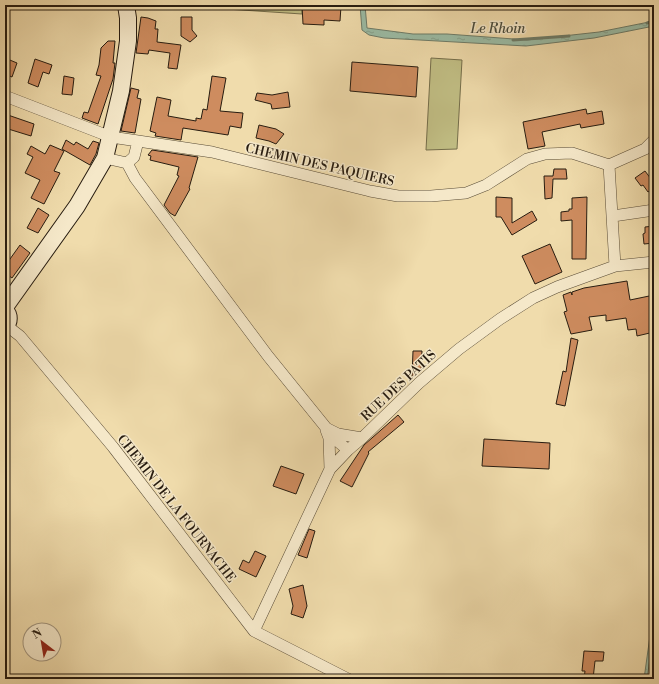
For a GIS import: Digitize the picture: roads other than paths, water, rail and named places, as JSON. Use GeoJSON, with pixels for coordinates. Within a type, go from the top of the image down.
{"type":"FeatureCollection","features":[{"type":"Feature","properties":{"kind":"street"},"geometry":{"type":"LineString","coordinates":[[5,318],[77,206],[105,158],[121,91],[128,41],[128,18],[126,5]]}},
{"type":"Feature","properties":{"kind":"street","name":"CHEMIN DES PAQUIERS"},"geometry":{"type":"LineString","coordinates":[[5,96],[111,136],[212,152],[370,191],[398,196],[431,196],[466,193],[486,185],[527,159],[545,154],[572,153],[609,165]]}},
{"type":"Feature","properties":{"kind":"street"},"geometry":{"type":"LineString","coordinates":[[615,266],[609,165],[645,149],[654,140]]}},
{"type":"Feature","properties":{"kind":"street"},"geometry":{"type":"LineString","coordinates":[[105,158],[127,162],[134,157],[138,141]]}},
{"type":"Feature","properties":{"kind":"street"},"geometry":{"type":"LineString","coordinates":[[127,162],[135,178],[268,356],[336,440],[348,450]]}},
{"type":"Feature","properties":{"kind":"street"},"geometry":{"type":"LineString","coordinates":[[613,216],[654,210]]}},
{"type":"Feature","properties":{"kind":"street","name":"RUE DES PATIS"},"geometry":{"type":"LineString","coordinates":[[254,631],[330,469],[419,383],[459,349],[500,318],[533,298],[557,287],[615,266],[654,262]]}},
{"type":"Feature","properties":{"kind":"street","name":"CHEMIN DE LA FOURNACHE"},"geometry":{"type":"LineString","coordinates":[[5,318],[113,447],[254,631],[348,679]]}},
{"type":"Feature","properties":{"kind":"street"},"geometry":{"type":"LineString","coordinates":[[326,428],[338,434],[362,438]]}},
{"type":"Feature","properties":{"kind":"street"},"geometry":{"type":"LineString","coordinates":[[326,428],[329,438],[330,469]]}},
{"type":"Feature","properties":{"kind":"water"},"geometry":{"type":"Polygon","coordinates":[[[360,5],[365,5],[367,28],[413,34],[447,34],[527,40],[599,32],[654,21],[654,26],[594,38],[526,46],[384,38],[369,35],[362,30],[360,5]]]}},
{"type":"Feature","properties":{"kind":"water"},"geometry":{"type":"Polygon","coordinates":[[[654,607],[654,630],[647,679],[644,679],[654,607]]]}},
{"type":"Feature","properties":{"kind":"waterway","name":"Le Rhoin"},"geometry":{"type":"LineString","coordinates":[[647,23],[654,21]]}},
{"type":"Feature","properties":{"kind":"waterway","name":"Le Rhoin"},"geometry":{"type":"LineString","coordinates":[[513,40],[569,36]]}}]}
